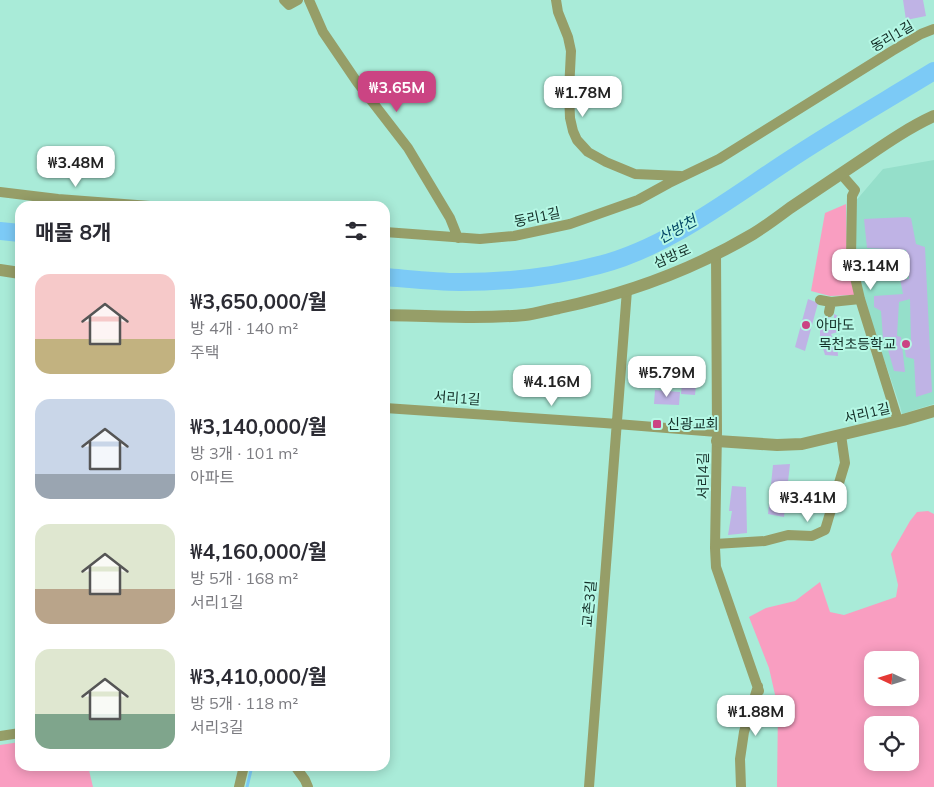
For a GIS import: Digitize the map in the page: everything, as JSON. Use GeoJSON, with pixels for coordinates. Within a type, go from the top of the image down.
{"type":"FeatureCollection","features":[{"type":"Feature","properties":{"kind":"street"},"geometry":{"type":"LineString","coordinates":[[284,0],[289,5],[298,0]]}},
{"type":"Feature","properties":{"kind":"street"},"geometry":{"type":"LineString","coordinates":[[309,0],[323,32],[357,82],[408,148],[450,218],[458,238]]}},
{"type":"Feature","properties":{"kind":"street","name":"동리1길"},"geometry":{"type":"LineString","coordinates":[[556,0],[571,51],[570,118],[577,140],[588,152],[635,174],[685,176]]}},
{"type":"Feature","properties":{"kind":"street","name":"동리1길"},"geometry":{"type":"LineString","coordinates":[[390,232],[480,239],[514,236],[570,224],[638,200],[719,159],[892,51],[921,34],[934,29]]}},
{"type":"Feature","properties":{"kind":"street","name":"삼방로"},"geometry":{"type":"LineString","coordinates":[[390,315],[491,317],[527,315],[627,290],[676,272],[716,254],[753,233],[919,123],[934,116]]}},
{"type":"Feature","properties":{"kind":"street"},"geometry":{"type":"LineString","coordinates":[[841,174],[855,190],[852,196],[851,260],[860,299],[898,421]]}},
{"type":"Feature","properties":{"kind":"street"},"geometry":{"type":"LineString","coordinates":[[0,192],[84,201]]}},
{"type":"Feature","properties":{"kind":"street","name":"서리4길"},"geometry":{"type":"LineString","coordinates":[[716,254],[716,568],[759,689],[744,732],[740,758],[741,787]]}},
{"type":"Feature","properties":{"kind":"street"},"geometry":{"type":"LineString","coordinates":[[0,270],[15,272]]}},
{"type":"Feature","properties":{"kind":"street"},"geometry":{"type":"LineString","coordinates":[[617,424],[627,290]]}},
{"type":"Feature","properties":{"kind":"street"},"geometry":{"type":"LineString","coordinates":[[827,305],[860,299]]}},
{"type":"Feature","properties":{"kind":"street","name":"서리1길"},"geometry":{"type":"LineString","coordinates":[[390,408],[617,424],[717,436],[777,446],[802,444],[934,411]]}},
{"type":"Feature","properties":{"kind":"street","name":"교촌3길"},"geometry":{"type":"LineString","coordinates":[[589,787],[617,424]]}},
{"type":"Feature","properties":{"kind":"street"},"geometry":{"type":"LineString","coordinates":[[715,544],[765,541],[788,534],[812,536],[825,530],[845,462],[841,435]]}},
{"type":"Feature","properties":{"kind":"street"},"geometry":{"type":"LineString","coordinates":[[0,736],[15,734]]}},
{"type":"Feature","properties":{"kind":"street"},"geometry":{"type":"LineString","coordinates":[[239,787],[243,771]]}},
{"type":"Feature","properties":{"kind":"street"},"geometry":{"type":"LineString","coordinates":[[299,771],[308,787]]}},
{"type":"Feature","properties":{"kind":"shaded area","name":"목천초등학교"},"geometry":{"type":"Polygon","coordinates":[[[934,160],[934,404],[902,414],[858,283],[854,203],[883,169],[934,160]]]}},
{"type":"Feature","properties":{"kind":"shaded area"},"geometry":{"type":"Polygon","coordinates":[[[846,204],[847,261],[855,295],[830,296],[811,291],[825,213],[846,204]]]}},
{"type":"Feature","properties":{"kind":"shaded area"},"geometry":{"type":"Polygon","coordinates":[[[928,511],[934,514],[934,787],[777,787],[778,708],[769,668],[749,617],[766,608],[795,601],[820,582],[830,612],[844,615],[896,597],[898,585],[891,554],[917,512],[928,511]]]}},
{"type":"Feature","properties":{"kind":"shaded area"},"geometry":{"type":"Polygon","coordinates":[[[15,743],[15,771],[89,771],[93,787],[0,787],[0,745],[15,743]]]}},
{"type":"Feature","properties":{"kind":"building"},"geometry":{"type":"Polygon","coordinates":[[[903,0],[923,0],[926,16],[906,20],[903,0]]]}},
{"type":"Feature","properties":{"kind":"building"},"geometry":{"type":"Polygon","coordinates":[[[911,218],[916,244],[925,247],[932,392],[916,397],[914,359],[906,357],[904,343],[911,342],[910,299],[899,302],[897,336],[901,337],[905,372],[894,371],[883,338],[881,311],[874,307],[874,296],[903,294],[900,279],[909,279],[906,250],[867,248],[864,219],[911,218]]]}},
{"type":"Feature","properties":{"kind":"building","name":"아마도"},"geometry":{"type":"Polygon","coordinates":[[[808,299],[818,303],[805,351],[795,347],[808,299]]]}},
{"type":"Feature","properties":{"kind":"building"},"geometry":{"type":"Polygon","coordinates":[[[834,314],[840,317],[841,331],[831,334],[834,341],[837,341],[838,356],[825,355],[820,338],[820,323],[824,316],[831,318],[830,321],[834,323],[834,314]]]}},
{"type":"Feature","properties":{"kind":"building"},"geometry":{"type":"Polygon","coordinates":[[[683,374],[697,375],[695,395],[681,394],[683,374]]]}},
{"type":"Feature","properties":{"kind":"building"},"geometry":{"type":"Polygon","coordinates":[[[655,390],[680,392],[679,405],[654,404],[655,390]]]}},
{"type":"Feature","properties":{"kind":"building"},"geometry":{"type":"Polygon","coordinates":[[[790,464],[784,517],[768,514],[773,465],[790,464]]]}},
{"type":"Feature","properties":{"kind":"building"},"geometry":{"type":"Polygon","coordinates":[[[732,486],[746,487],[747,533],[728,535],[732,511],[729,511],[732,486]]]}},
{"type":"Feature","properties":{"kind":"waterway","name":"산방천"},"geometry":{"type":"LineString","coordinates":[[390,277],[451,282],[513,280],[565,273],[624,257],[648,247],[696,221],[822,138],[934,71]]}},
{"type":"Feature","properties":{"kind":"waterway","name":"산방천"},"geometry":{"type":"LineString","coordinates":[[0,231],[15,232]]}},
{"type":"Feature","properties":{"kind":"waterway"},"geometry":{"type":"LineString","coordinates":[[247,787],[251,771]]}},
{"type":"Feature","properties":{"kind":"place","name":"아마도"},"geometry":{"type":"Point","coordinates":[806,325]}},
{"type":"Feature","properties":{"kind":"place","name":"목천초등학교"},"geometry":{"type":"Point","coordinates":[906,344]}},
{"type":"Feature","properties":{"kind":"place","name":"신광교회"},"geometry":{"type":"Point","coordinates":[657,424]}}]}
